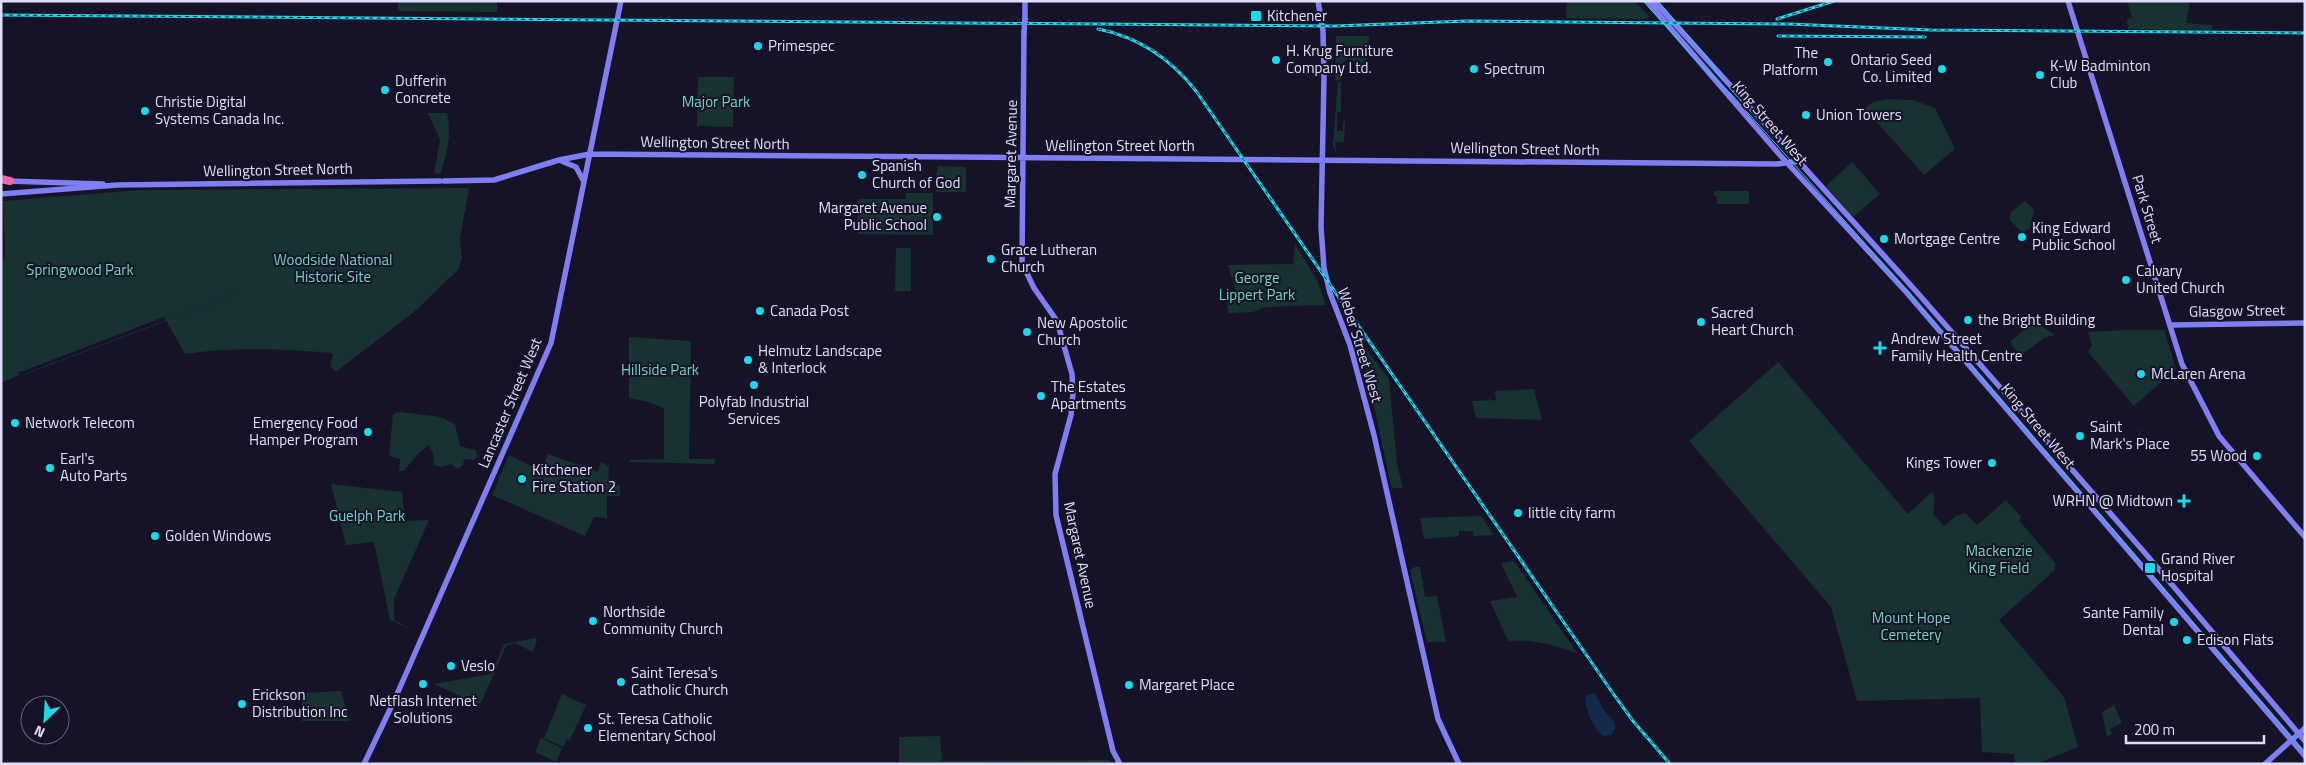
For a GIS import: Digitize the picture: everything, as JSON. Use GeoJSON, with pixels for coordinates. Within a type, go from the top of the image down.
{"type":"FeatureCollection","features":[{"type":"Feature","properties":{"kind":"main road","name":"Lancaster Street West"},"geometry":{"type":"LineString","coordinates":[[364,764],[548,349],[621,1]]}},
{"type":"Feature","properties":{"kind":"main road","name":"Margaret Avenue"},"geometry":{"type":"LineString","coordinates":[[1025,1],[1022,263],[1034,288],[1052,312],[1061,330],[1072,374],[1074,393],[1072,415],[1056,474],[1056,515],[1113,751],[1120,764]]}},
{"type":"Feature","properties":{"kind":"main road","name":"Weber Street West"},"geometry":{"type":"LineString","coordinates":[[1318,1],[1323,31],[1324,70],[1321,227],[1324,268],[1330,293],[1350,345],[1367,407],[1438,719],[1459,764]]}},
{"type":"Feature","properties":{"kind":"main road","name":"King Street West"},"geometry":{"type":"LineString","coordinates":[[1647,1],[1788,164],[1907,293],[2305,756]]}},
{"type":"Feature","properties":{"kind":"main road","name":"King Street West"},"geometry":{"type":"LineString","coordinates":[[1654,1],[1800,161],[2139,546],[2305,741]]}},
{"type":"Feature","properties":{"kind":"main road","name":"Park Street"},"geometry":{"type":"LineString","coordinates":[[2068,1],[2182,364],[2219,436],[2305,537]]}},
{"type":"Feature","properties":{"kind":"main road","name":"Wellington Street North"},"geometry":{"type":"LineString","coordinates":[[1,194],[118,185],[494,180],[559,160],[590,154],[1788,164],[1800,161]]}},
{"type":"Feature","properties":{"kind":"main road"},"geometry":{"type":"LineString","coordinates":[[559,160],[576,168],[584,181]]}},
{"type":"Feature","properties":{"kind":"main road","name":"Wellington Street North"},"geometry":{"type":"LineString","coordinates":[[4,180],[87,182],[118,185]]}},
{"type":"Feature","properties":{"kind":"main road","name":"Glasgow Street"},"geometry":{"type":"LineString","coordinates":[[2170,325],[2305,323]]}},
{"type":"Feature","properties":{"kind":"main road"},"geometry":{"type":"LineString","coordinates":[[2265,764],[2305,728]]}},
{"type":"Feature","properties":{"kind":"green space"},"geometry":{"type":"Polygon","coordinates":[[[398,1],[497,1],[497,12],[398,11],[398,1]]]}},
{"type":"Feature","properties":{"kind":"green space"},"geometry":{"type":"Polygon","coordinates":[[[1567,1],[1634,1],[1650,17],[1645,19],[1566,18],[1567,1]]]}},
{"type":"Feature","properties":{"kind":"green space"},"geometry":{"type":"Polygon","coordinates":[[[2127,1],[2190,1],[2186,23],[2212,25],[2212,30],[2128,29],[2127,19],[2132,18],[2127,1]]]}},
{"type":"Feature","properties":{"kind":"green space"},"geometry":{"type":"Polygon","coordinates":[[[1336,36],[1369,36],[1366,72],[1362,71],[1357,62],[1347,59],[1339,67],[1340,80],[1335,81],[1336,36]]]}},
{"type":"Feature","properties":{"kind":"green space","name":"Major Park"},"geometry":{"type":"Polygon","coordinates":[[[698,77],[734,77],[733,127],[697,126],[698,77]]]}},
{"type":"Feature","properties":{"kind":"green space"},"geometry":{"type":"Polygon","coordinates":[[[1338,82],[1341,82],[1341,112],[1337,112],[1337,131],[1343,131],[1343,122],[1345,121],[1344,142],[1335,142],[1336,155],[1333,144],[1338,82]]]}},
{"type":"Feature","properties":{"kind":"green space"},"geometry":{"type":"Polygon","coordinates":[[[1880,100],[1913,100],[1935,108],[1955,149],[1924,175],[1865,109],[1880,100]]]}},
{"type":"Feature","properties":{"kind":"green space"},"geometry":{"type":"Polygon","coordinates":[[[428,113],[447,113],[448,144],[440,174],[434,173],[440,140],[428,113]]]}},
{"type":"Feature","properties":{"kind":"green space"},"geometry":{"type":"Polygon","coordinates":[[[1852,162],[1880,194],[1853,217],[1826,186],[1852,162]]]}},
{"type":"Feature","properties":{"kind":"green space"},"geometry":{"type":"Polygon","coordinates":[[[937,166],[966,167],[966,192],[936,192],[937,166]]]}},
{"type":"Feature","properties":{"kind":"green space"},"geometry":{"type":"Polygon","coordinates":[[[469,188],[460,238],[462,258],[458,270],[415,311],[336,372],[330,366],[332,353],[258,349],[221,350],[185,354],[164,317],[21,372],[18,371],[19,375],[1,383],[1,265],[5,256],[3,201],[139,190],[469,188]]]}},
{"type":"Feature","properties":{"kind":"green space"},"geometry":{"type":"Polygon","coordinates":[[[1714,191],[1749,191],[1749,204],[1717,204],[1717,196],[1714,196],[1714,191]]]}},
{"type":"Feature","properties":{"kind":"green space"},"geometry":{"type":"Polygon","coordinates":[[[906,193],[933,193],[933,235],[858,234],[858,199],[906,199],[906,193]]]}},
{"type":"Feature","properties":{"kind":"green space"},"geometry":{"type":"Polygon","coordinates":[[[2025,201],[2034,210],[2030,228],[2023,233],[2009,219],[2011,212],[2025,201]]]}},
{"type":"Feature","properties":{"kind":"green space","name":"George Lippert Park"},"geometry":{"type":"Polygon","coordinates":[[[1295,244],[1317,280],[1326,305],[1266,307],[1253,312],[1228,313],[1227,300],[1238,299],[1228,265],[1293,264],[1295,244]]]}},
{"type":"Feature","properties":{"kind":"green space"},"geometry":{"type":"Polygon","coordinates":[[[896,248],[911,248],[911,291],[895,291],[896,248]]]}},
{"type":"Feature","properties":{"kind":"green space"},"geometry":{"type":"Polygon","coordinates":[[[2036,319],[2044,328],[2055,335],[2044,338],[2024,353],[2017,352],[2010,342],[2036,319]]]}},
{"type":"Feature","properties":{"kind":"green space"},"geometry":{"type":"Polygon","coordinates":[[[2164,330],[2176,369],[2134,406],[2088,352],[2092,345],[2088,332],[2164,330]]]}},
{"type":"Feature","properties":{"kind":"green space","name":"Hillside Park"},"geometry":{"type":"Polygon","coordinates":[[[629,337],[691,341],[689,459],[715,459],[715,464],[630,462],[630,460],[664,459],[664,408],[629,398],[629,337]]]}},
{"type":"Feature","properties":{"kind":"green space"},"geometry":{"type":"Polygon","coordinates":[[[1361,342],[1389,379],[1397,464],[1403,488],[1393,488],[1391,485],[1365,364],[1357,343],[1361,342]]]}},
{"type":"Feature","properties":{"kind":"green space","name":"Mount Hope Cemetery"},"geometry":{"type":"Polygon","coordinates":[[[1778,362],[1908,514],[1932,492],[1935,498],[1933,514],[1944,526],[1956,516],[1965,513],[1977,525],[2006,500],[2021,517],[2019,520],[2055,563],[2055,570],[1999,620],[2064,697],[2078,747],[2036,764],[2015,764],[2014,754],[1982,752],[1980,698],[1857,701],[1831,607],[1689,441],[1778,362]]]}},
{"type":"Feature","properties":{"kind":"green space"},"geometry":{"type":"Polygon","coordinates":[[[1534,389],[1542,420],[1476,418],[1472,401],[1496,400],[1495,391],[1534,389]]]}},
{"type":"Feature","properties":{"kind":"green space"},"geometry":{"type":"Polygon","coordinates":[[[400,412],[441,417],[455,424],[460,446],[475,450],[478,457],[473,460],[464,459],[463,465],[458,469],[451,464],[442,467],[434,465],[433,453],[428,445],[404,471],[399,471],[400,459],[389,456],[393,414],[400,412]]]}},
{"type":"Feature","properties":{"kind":"green space"},"geometry":{"type":"Polygon","coordinates":[[[548,454],[598,472],[601,462],[609,466],[608,484],[620,485],[620,496],[607,496],[607,518],[594,517],[585,536],[492,495],[509,455],[542,471],[548,454]]]}},
{"type":"Feature","properties":{"kind":"green space","name":"Guelph Park"},"geometry":{"type":"Polygon","coordinates":[[[331,484],[402,492],[405,521],[429,520],[394,599],[394,620],[417,632],[390,620],[374,542],[346,545],[331,484]]]}},
{"type":"Feature","properties":{"kind":"green space"},"geometry":{"type":"Polygon","coordinates":[[[1481,516],[1494,535],[1473,536],[1473,531],[1459,531],[1459,536],[1424,539],[1420,518],[1481,516]]]}},
{"type":"Feature","properties":{"kind":"green space"},"geometry":{"type":"Polygon","coordinates":[[[1514,561],[1577,653],[1535,642],[1508,641],[1490,601],[1517,597],[1501,563],[1514,561]]]}},
{"type":"Feature","properties":{"kind":"green space"},"geometry":{"type":"Polygon","coordinates":[[[1420,567],[1425,597],[1437,596],[1446,642],[1427,642],[1411,575],[1411,569],[1420,567]]]}},
{"type":"Feature","properties":{"kind":"green space"},"geometry":{"type":"Polygon","coordinates":[[[536,638],[533,652],[515,643],[506,646],[480,705],[434,684],[491,674],[504,644],[536,638]]]}},
{"type":"Feature","properties":{"kind":"green space"},"geometry":{"type":"Polygon","coordinates":[[[341,691],[350,721],[302,721],[302,693],[341,691]]]}},
{"type":"Feature","properties":{"kind":"green space"},"geometry":{"type":"Polygon","coordinates":[[[562,694],[586,705],[570,740],[567,739],[563,747],[544,738],[562,694]]]}},
{"type":"Feature","properties":{"kind":"green space"},"geometry":{"type":"Polygon","coordinates":[[[2114,705],[2122,723],[2110,729],[2112,734],[2107,737],[2102,712],[2114,705]]]}},
{"type":"Feature","properties":{"kind":"green space"},"geometry":{"type":"Polygon","coordinates":[[[940,736],[942,761],[1110,760],[1112,764],[899,764],[899,737],[940,736]]]}},
{"type":"Feature","properties":{"kind":"green space"},"geometry":{"type":"Polygon","coordinates":[[[541,738],[562,748],[556,762],[535,752],[541,738]]]}},
{"type":"Feature","properties":{"kind":"water"},"geometry":{"type":"Polygon","coordinates":[[[1595,693],[1603,709],[1615,723],[1615,729],[1611,735],[1603,736],[1600,733],[1588,711],[1586,695],[1595,693]]]}},
{"type":"Feature","properties":{"kind":"waterway"},"geometry":{"type":"LineString","coordinates":[[25,374],[239,293]]}},
{"type":"Feature","properties":{"kind":"waterway"},"geometry":{"type":"LineString","coordinates":[[2139,435],[2142,429]]}},
{"type":"Feature","properties":{"kind":"tram line"},"geometry":{"type":"LineString","coordinates":[[1643,1],[1700,64],[1732,95],[1902,285],[2305,752]]}},
{"type":"Feature","properties":{"kind":"tram line"},"geometry":{"type":"LineString","coordinates":[[1658,1],[1705,55],[1723,80]]}},
{"type":"Feature","properties":{"kind":"railway"},"geometry":{"type":"LineString","coordinates":[[1777,19],[1834,1]]}},
{"type":"Feature","properties":{"kind":"railway"},"geometry":{"type":"LineString","coordinates":[[1,15],[1335,26],[1467,21],[1789,24],[1931,30],[2305,33]]}},
{"type":"Feature","properties":{"kind":"railway"},"geometry":{"type":"LineString","coordinates":[[1098,29],[1127,37],[1153,51],[1186,79],[1196,91],[1612,692],[1633,721],[1670,764]]}},
{"type":"Feature","properties":{"kind":"railway"},"geometry":{"type":"LineString","coordinates":[[1778,36],[1925,37]]}},
{"type":"Feature","properties":{"kind":"place","name":"Kitchener"},"geometry":{"type":"Point","coordinates":[1256,16]}},
{"type":"Feature","properties":{"kind":"place","name":"Primespec"},"geometry":{"type":"Point","coordinates":[758,46]}},
{"type":"Feature","properties":{"kind":"place","name":"H. Krug Furniture Company Ltd."},"geometry":{"type":"Point","coordinates":[1276,60]}},
{"type":"Feature","properties":{"kind":"place","name":"The Platform"},"geometry":{"type":"Point","coordinates":[1828,62]}},
{"type":"Feature","properties":{"kind":"place","name":"Spectrum"},"geometry":{"type":"Point","coordinates":[1474,69]}},
{"type":"Feature","properties":{"kind":"place","name":"Ontario Seed Co. Limited"},"geometry":{"type":"Point","coordinates":[1942,69]}},
{"type":"Feature","properties":{"kind":"place","name":"K-W Badminton Club"},"geometry":{"type":"Point","coordinates":[2040,75]}},
{"type":"Feature","properties":{"kind":"place","name":"Dufferin Concrete"},"geometry":{"type":"Point","coordinates":[385,90]}},
{"type":"Feature","properties":{"kind":"place","name":"Christie Digital Systems Canada Inc."},"geometry":{"type":"Point","coordinates":[145,111]}},
{"type":"Feature","properties":{"kind":"place","name":"Union Towers"},"geometry":{"type":"Point","coordinates":[1806,115]}},
{"type":"Feature","properties":{"kind":"place","name":"Spanish Church of God"},"geometry":{"type":"Point","coordinates":[862,175]}},
{"type":"Feature","properties":{"kind":"place","name":"Margaret Avenue Public School"},"geometry":{"type":"Point","coordinates":[937,217]}},
{"type":"Feature","properties":{"kind":"place","name":"King Edward Public School"},"geometry":{"type":"Point","coordinates":[2022,237]}},
{"type":"Feature","properties":{"kind":"place","name":"Mortgage Centre"},"geometry":{"type":"Point","coordinates":[1884,239]}},
{"type":"Feature","properties":{"kind":"place","name":"Grace Lutheran Church"},"geometry":{"type":"Point","coordinates":[991,259]}},
{"type":"Feature","properties":{"kind":"place","name":"Calvary United Church"},"geometry":{"type":"Point","coordinates":[2126,280]}},
{"type":"Feature","properties":{"kind":"place","name":"Canada Post"},"geometry":{"type":"Point","coordinates":[760,311]}},
{"type":"Feature","properties":{"kind":"place","name":"the Bright Building"},"geometry":{"type":"Point","coordinates":[1968,320]}},
{"type":"Feature","properties":{"kind":"place","name":"Sacred Heart Church"},"geometry":{"type":"Point","coordinates":[1701,322]}},
{"type":"Feature","properties":{"kind":"place","name":"New Apostolic Church"},"geometry":{"type":"Point","coordinates":[1027,332]}},
{"type":"Feature","properties":{"kind":"place","name":"Andrew Street Family Health Centre"},"geometry":{"type":"Point","coordinates":[1880,348]}},
{"type":"Feature","properties":{"kind":"place","name":"Helmutz Landscape & Interlock"},"geometry":{"type":"Point","coordinates":[748,360]}},
{"type":"Feature","properties":{"kind":"place","name":"McLaren Arena"},"geometry":{"type":"Point","coordinates":[2141,374]}},
{"type":"Feature","properties":{"kind":"place","name":"Polyfab Industrial Services"},"geometry":{"type":"Point","coordinates":[754,385]}},
{"type":"Feature","properties":{"kind":"place","name":"The Estates Apartments"},"geometry":{"type":"Point","coordinates":[1041,396]}},
{"type":"Feature","properties":{"kind":"place","name":"Network Telecom"},"geometry":{"type":"Point","coordinates":[15,423]}},
{"type":"Feature","properties":{"kind":"place","name":"Emergency Food Hamper Program"},"geometry":{"type":"Point","coordinates":[368,432]}},
{"type":"Feature","properties":{"kind":"place","name":"Saint Mark's Place"},"geometry":{"type":"Point","coordinates":[2080,436]}},
{"type":"Feature","properties":{"kind":"place","name":"55 Wood"},"geometry":{"type":"Point","coordinates":[2257,456]}},
{"type":"Feature","properties":{"kind":"place","name":"Kings Tower"},"geometry":{"type":"Point","coordinates":[1992,463]}},
{"type":"Feature","properties":{"kind":"place","name":"Earl's Auto Parts"},"geometry":{"type":"Point","coordinates":[50,468]}},
{"type":"Feature","properties":{"kind":"place","name":"Kitchener Fire Station 2"},"geometry":{"type":"Point","coordinates":[522,479]}},
{"type":"Feature","properties":{"kind":"place","name":"WRHN @ Midtown"},"geometry":{"type":"Point","coordinates":[2184,501]}},
{"type":"Feature","properties":{"kind":"place","name":"little city farm"},"geometry":{"type":"Point","coordinates":[1518,513]}},
{"type":"Feature","properties":{"kind":"place","name":"Golden Windows"},"geometry":{"type":"Point","coordinates":[155,536]}},
{"type":"Feature","properties":{"kind":"place","name":"Grand River Hospital"},"geometry":{"type":"Point","coordinates":[2150,568]}},
{"type":"Feature","properties":{"kind":"place","name":"Northside Community Church"},"geometry":{"type":"Point","coordinates":[593,621]}},
{"type":"Feature","properties":{"kind":"place","name":"Sante Family Dental"},"geometry":{"type":"Point","coordinates":[2174,622]}},
{"type":"Feature","properties":{"kind":"place","name":"Edison Flats"},"geometry":{"type":"Point","coordinates":[2187,640]}},
{"type":"Feature","properties":{"kind":"place","name":"Veslo"},"geometry":{"type":"Point","coordinates":[451,666]}},
{"type":"Feature","properties":{"kind":"place","name":"Saint Teresa's Catholic Church"},"geometry":{"type":"Point","coordinates":[621,682]}},
{"type":"Feature","properties":{"kind":"place","name":"Netflash Internet Solutions"},"geometry":{"type":"Point","coordinates":[423,684]}},
{"type":"Feature","properties":{"kind":"place","name":"Margaret Place"},"geometry":{"type":"Point","coordinates":[1129,685]}},
{"type":"Feature","properties":{"kind":"place","name":"Erickson Distribution Inc"},"geometry":{"type":"Point","coordinates":[242,704]}},
{"type":"Feature","properties":{"kind":"place","name":"St. Teresa Catholic Elementary School"},"geometry":{"type":"Point","coordinates":[588,728]}},
{"type":"Feature","properties":{"kind":"park label","name":"Woodside National Historic Site"},"geometry":{"type":"Point","coordinates":[333,268]}},
{"type":"Feature","properties":{"kind":"park label","name":"Springwood Park"},"geometry":{"type":"Point","coordinates":[80,270]}},
{"type":"Feature","properties":{"kind":"park label","name":"Mackenzie King Field"},"geometry":{"type":"Point","coordinates":[1999,560]}}]}
